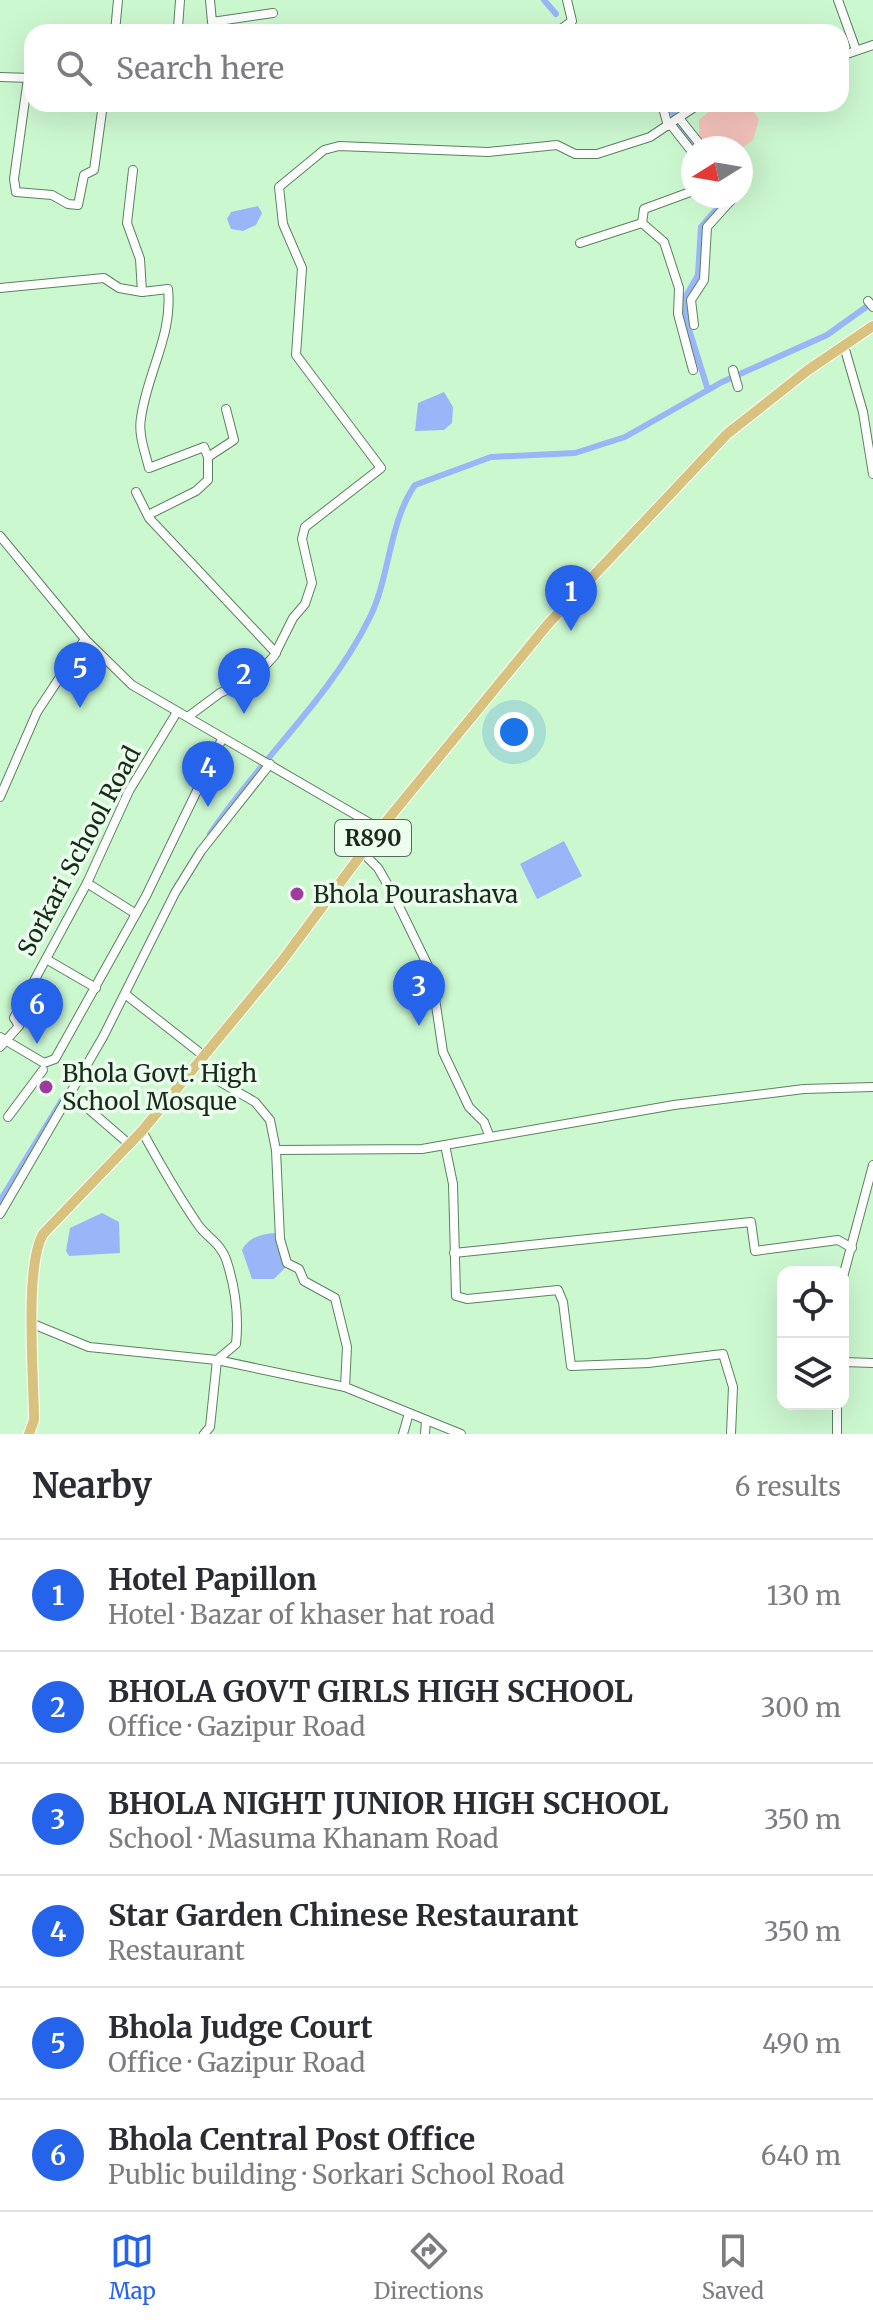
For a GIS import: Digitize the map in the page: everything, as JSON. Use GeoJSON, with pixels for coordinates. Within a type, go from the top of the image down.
{"type":"FeatureCollection","features":[{"type":"Feature","properties":{"kind":"main road","name":"R890"},"geometry":{"type":"LineString","coordinates":[[32,1434],[33,1324],[39,1242],[62,1211],[142,1131],[282,961],[380,829],[548,624],[685,476],[748,415],[873,326]]}},
{"type":"Feature","properties":{"kind":"street"},"geometry":{"type":"LineString","coordinates":[[116,24],[118,0]]}},
{"type":"Feature","properties":{"kind":"street"},"geometry":{"type":"LineString","coordinates":[[178,24],[180,0]]}},
{"type":"Feature","properties":{"kind":"street"},"geometry":{"type":"LineString","coordinates":[[210,0],[212,22],[273,13]]}},
{"type":"Feature","properties":{"kind":"street"},"geometry":{"type":"LineString","coordinates":[[567,0],[572,21],[568,24]]}},
{"type":"Feature","properties":{"kind":"street"},"geometry":{"type":"LineString","coordinates":[[838,0],[847,24]]}},
{"type":"Feature","properties":{"kind":"street"},"geometry":{"type":"LineString","coordinates":[[849,31],[856,50]]}},
{"type":"Feature","properties":{"kind":"street"},"geometry":{"type":"LineString","coordinates":[[849,53],[873,45]]}},
{"type":"Feature","properties":{"kind":"street"},"geometry":{"type":"LineString","coordinates":[[0,77],[24,78]]}},
{"type":"Feature","properties":{"kind":"street"},"geometry":{"type":"LineString","coordinates":[[25,112],[14,179],[16,192],[52,195],[68,204],[81,202],[84,175],[94,170],[102,112]]}},
{"type":"Feature","properties":{"kind":"street"},"geometry":{"type":"LineString","coordinates":[[667,112],[683,136]]}},
{"type":"Feature","properties":{"kind":"street"},"geometry":{"type":"LineString","coordinates":[[189,716],[220,693],[255,677],[276,653],[293,618],[305,604],[312,583],[302,539],[305,527],[381,468],[296,355],[302,268],[283,224],[279,187],[324,150],[339,146],[488,152],[557,145],[575,154],[597,154],[650,137],[688,112]]}},
{"type":"Feature","properties":{"kind":"street"},"geometry":{"type":"LineString","coordinates":[[674,122],[690,136]]}},
{"type":"Feature","properties":{"kind":"street"},"geometry":{"type":"LineString","coordinates":[[133,170],[127,223],[140,259],[142,292]]}},
{"type":"Feature","properties":{"kind":"street"},"geometry":{"type":"LineString","coordinates":[[642,223],[644,209],[681,195]]}},
{"type":"Feature","properties":{"kind":"street"},"geometry":{"type":"LineString","coordinates":[[694,325],[691,300],[704,280],[706,232],[725,208]]}},
{"type":"Feature","properties":{"kind":"street"},"geometry":{"type":"LineString","coordinates":[[580,243],[642,223]]}},
{"type":"Feature","properties":{"kind":"street"},"geometry":{"type":"LineString","coordinates":[[642,223],[664,242],[679,288],[678,314],[693,370]]}},
{"type":"Feature","properties":{"kind":"street"},"geometry":{"type":"LineString","coordinates":[[0,288],[104,278],[119,288],[142,292],[168,289],[171,313],[140,419],[149,468],[204,447],[208,457],[208,480],[196,491],[148,515]]}},
{"type":"Feature","properties":{"kind":"street"},"geometry":{"type":"LineString","coordinates":[[844,346],[863,412],[873,474]]}},
{"type":"Feature","properties":{"kind":"street"},"geometry":{"type":"LineString","coordinates":[[733,370],[738,387]]}},
{"type":"Feature","properties":{"kind":"street"},"geometry":{"type":"LineString","coordinates":[[208,457],[234,440],[226,409]]}},
{"type":"Feature","properties":{"kind":"street"},"geometry":{"type":"LineString","coordinates":[[136,492],[148,515],[276,653]]}},
{"type":"Feature","properties":{"kind":"street"},"geometry":{"type":"LineString","coordinates":[[2,541],[85,639],[132,685],[380,829]]}},
{"type":"Feature","properties":{"kind":"street"},"geometry":{"type":"LineString","coordinates":[[1,795],[37,712],[85,639]]}},
{"type":"Feature","properties":{"kind":"street","name":"Sorkari School Road"},"geometry":{"type":"LineString","coordinates":[[2,1041],[19,1026],[14,1018],[87,883],[129,791],[177,712]]}},
{"type":"Feature","properties":{"kind":"street"},"geometry":{"type":"LineString","coordinates":[[2,1041],[49,1063],[55,1059],[136,914],[222,739]]}},
{"type":"Feature","properties":{"kind":"street"},"geometry":{"type":"LineString","coordinates":[[0,1214],[145,959],[161,918],[201,851],[270,764]]}},
{"type":"Feature","properties":{"kind":"street"},"geometry":{"type":"LineString","coordinates":[[363,853],[378,868],[393,894],[431,972],[443,1052],[469,1107],[484,1122],[489,1135]]}},
{"type":"Feature","properties":{"kind":"street"},"geometry":{"type":"LineString","coordinates":[[87,883],[136,914]]}},
{"type":"Feature","properties":{"kind":"street"},"geometry":{"type":"LineString","coordinates":[[46,959],[96,988]]}},
{"type":"Feature","properties":{"kind":"street"},"geometry":{"type":"LineString","coordinates":[[125,994],[202,1058],[217,1080],[262,1109],[273,1130],[280,1239],[287,1263],[299,1269],[304,1281],[335,1298],[347,1347],[345,1387]]}},
{"type":"Feature","properties":{"kind":"street"},"geometry":{"type":"LineString","coordinates":[[8,1117],[43,1070]]}},
{"type":"Feature","properties":{"kind":"street"},"geometry":{"type":"LineString","coordinates":[[276,1150],[411,1150],[674,1105],[804,1089],[873,1087]]}},
{"type":"Feature","properties":{"kind":"street"},"geometry":{"type":"LineString","coordinates":[[70,1093],[129,1144]]}},
{"type":"Feature","properties":{"kind":"street"},"geometry":{"type":"LineString","coordinates":[[142,1131],[172,1186],[203,1231],[215,1239],[226,1259],[238,1318],[236,1344],[217,1360],[210,1427],[204,1434]]}},
{"type":"Feature","properties":{"kind":"street"},"geometry":{"type":"LineString","coordinates":[[445,1145],[453,1184],[456,1296],[460,1299],[558,1290],[563,1302],[571,1366],[648,1363],[723,1354],[733,1387],[731,1434]]}},
{"type":"Feature","properties":{"kind":"street"},"geometry":{"type":"LineString","coordinates":[[846,1266],[873,1165]]}},
{"type":"Feature","properties":{"kind":"street"},"geometry":{"type":"LineString","coordinates":[[454,1253],[751,1222],[755,1251],[838,1240],[852,1248]]}},
{"type":"Feature","properties":{"kind":"street"},"geometry":{"type":"LineString","coordinates":[[33,1324],[89,1347],[217,1360],[345,1387],[461,1434]]}},
{"type":"Feature","properties":{"kind":"street"},"geometry":{"type":"LineString","coordinates":[[849,1362],[873,1363]]}},
{"type":"Feature","properties":{"kind":"street"},"geometry":{"type":"LineString","coordinates":[[837,1410],[837,1434]]}},
{"type":"Feature","properties":{"kind":"street"},"geometry":{"type":"LineString","coordinates":[[403,1434],[409,1413]]}},
{"type":"Feature","properties":{"kind":"street"},"geometry":{"type":"LineString","coordinates":[[425,1434],[426,1420]]}},
{"type":"Feature","properties":{"kind":"shaded area"},"geometry":{"type":"Polygon","coordinates":[[[708,112],[754,112],[759,119],[753,140],[753,136],[699,136],[699,120],[708,112]]]}},
{"type":"Feature","properties":{"kind":"water"},"geometry":{"type":"Polygon","coordinates":[[[258,206],[262,213],[256,225],[243,231],[231,229],[227,219],[231,212],[258,206]]]}},
{"type":"Feature","properties":{"kind":"water"},"geometry":{"type":"Polygon","coordinates":[[[444,392],[453,407],[452,423],[444,430],[415,431],[418,403],[444,392]]]}},
{"type":"Feature","properties":{"kind":"water"},"geometry":{"type":"Polygon","coordinates":[[[564,841],[582,876],[537,899],[520,864],[564,841]]]}},
{"type":"Feature","properties":{"kind":"water"},"geometry":{"type":"Polygon","coordinates":[[[102,1213],[119,1222],[120,1253],[69,1256],[66,1251],[70,1228],[102,1213]]]}},
{"type":"Feature","properties":{"kind":"water"},"geometry":{"type":"Polygon","coordinates":[[[275,1233],[285,1268],[274,1279],[252,1279],[242,1250],[256,1237],[275,1233]]]}},
{"type":"Feature","properties":{"kind":"waterway"},"geometry":{"type":"LineString","coordinates":[[544,0],[556,14]]}},
{"type":"Feature","properties":{"kind":"waterway"},"geometry":{"type":"LineString","coordinates":[[672,112],[688,136]]}},
{"type":"Feature","properties":{"kind":"waterway"},"geometry":{"type":"LineString","coordinates":[[708,390],[685,317],[685,298],[698,275],[701,227],[718,208]]}},
{"type":"Feature","properties":{"kind":"waterway"},"geometry":{"type":"LineString","coordinates":[[210,834],[315,702],[354,647],[377,601],[400,515],[415,485],[491,457],[575,453],[625,437],[722,382],[827,335],[873,302]]}},
{"type":"Feature","properties":{"kind":"waterway"},"geometry":{"type":"LineString","coordinates":[[0,1201],[67,1092]]}},
{"type":"Feature","properties":{"kind":"place","name":"Hotel Papillon"},"geometry":{"type":"Point","coordinates":[571,631]}},
{"type":"Feature","properties":{"kind":"place","name":"Bhola Judge Court"},"geometry":{"type":"Point","coordinates":[80,708]}},
{"type":"Feature","properties":{"kind":"place","name":"BHOLA GOVT GIRLS HIGH SCHOOL"},"geometry":{"type":"Point","coordinates":[244,714]}},
{"type":"Feature","properties":{"kind":"place","name":"Star Garden Chinese Restaurant"},"geometry":{"type":"Point","coordinates":[208,807]}},
{"type":"Feature","properties":{"kind":"place","name":"Bhola Pourashava"},"geometry":{"type":"Point","coordinates":[297,894]}},
{"type":"Feature","properties":{"kind":"place","name":"BHOLA NIGHT JUNIOR HIGH SCHOOL"},"geometry":{"type":"Point","coordinates":[419,1026]}},
{"type":"Feature","properties":{"kind":"place","name":"Bhola Central Post Office"},"geometry":{"type":"Point","coordinates":[37,1044]}},
{"type":"Feature","properties":{"kind":"place","name":"Bhola Govt. High School Mosque"},"geometry":{"type":"Point","coordinates":[46,1087]}}]}
